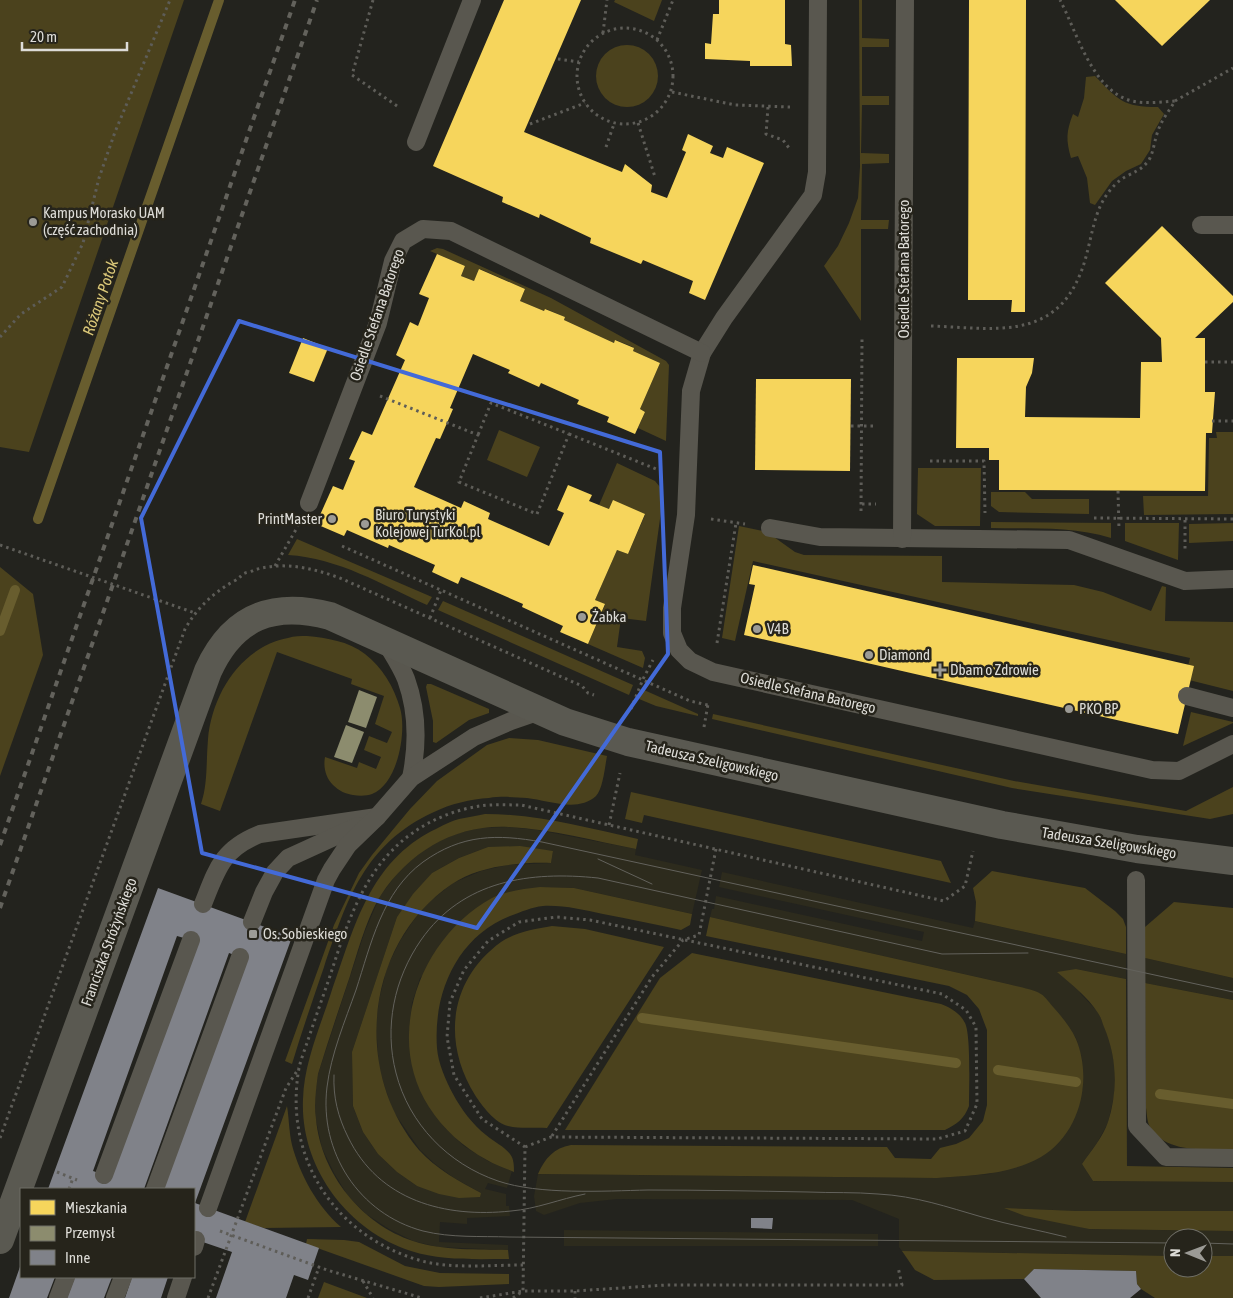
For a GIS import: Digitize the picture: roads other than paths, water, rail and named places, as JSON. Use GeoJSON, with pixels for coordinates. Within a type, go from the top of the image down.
{"type":"FeatureCollection","features":[{"type":"Feature","properties":{"kind":"street","name":"Tadeusza Szeligowskiego"},"geometry":{"type":"LineString","coordinates":[[221,646],[239,629],[266,613],[298,610],[330,616],[540,712],[628,742],[1002,825],[1137,850],[1233,861]]}},
{"type":"Feature","properties":{"kind":"street","name":"Franciszka Stróżyńskiego"},"geometry":{"type":"LineString","coordinates":[[0,1240],[198,696],[214,657],[221,646]]}},
{"type":"Feature","properties":{"kind":"lane"},"geometry":{"type":"LineString","coordinates":[[416,142],[472,0]]}},
{"type":"Feature","properties":{"kind":"lane","name":"Osiedle Stefana Batorego"},"geometry":{"type":"LineString","coordinates":[[818,0],[817,172],[813,195],[728,311],[702,353],[691,391],[686,515],[672,608],[672,633],[679,650],[690,661],[713,672],[1152,770],[1180,772],[1233,744]]}},
{"type":"Feature","properties":{"kind":"lane","name":"Osiedle Stefana Batorego"},"geometry":{"type":"LineString","coordinates":[[902,539],[905,0]]}},
{"type":"Feature","properties":{"kind":"lane"},"geometry":{"type":"LineString","coordinates":[[1201,225],[1233,225]]}},
{"type":"Feature","properties":{"kind":"lane","name":"Osiedle Stefana Batorego"},"geometry":{"type":"LineString","coordinates":[[305,511],[378,323],[393,261],[403,241],[423,229],[451,231],[702,353]]}},
{"type":"Feature","properties":{"kind":"lane"},"geometry":{"type":"LineString","coordinates":[[770,528],[820,537],[1069,540],[1185,581],[1233,579]]}},
{"type":"Feature","properties":{"kind":"lane"},"geometry":{"type":"LineString","coordinates":[[385,641],[405,677],[415,708],[415,759],[411,778]]}},
{"type":"Feature","properties":{"kind":"lane"},"geometry":{"type":"LineString","coordinates":[[1187,696],[1233,708]]}},
{"type":"Feature","properties":{"kind":"lane"},"geometry":{"type":"LineString","coordinates":[[208,1208],[326,880],[348,845],[411,778],[474,737],[511,721],[540,712]]}},
{"type":"Feature","properties":{"kind":"lane"},"geometry":{"type":"LineString","coordinates":[[203,904],[219,866],[239,843],[260,834],[376,817]]}},
{"type":"Feature","properties":{"kind":"lane"},"geometry":{"type":"LineString","coordinates":[[252,922],[272,877],[288,858],[376,817]]}},
{"type":"Feature","properties":{"kind":"lane"},"geometry":{"type":"LineString","coordinates":[[1136,880],[1136,1126],[1166,1157],[1233,1158]]}},
{"type":"Feature","properties":{"kind":"lane"},"geometry":{"type":"LineString","coordinates":[[104,1174],[191,940]]}},
{"type":"Feature","properties":{"kind":"lane"},"geometry":{"type":"LineString","coordinates":[[155,1188],[240,958]]}},
{"type":"Feature","properties":{"kind":"lane"},"geometry":{"type":"LineString","coordinates":[[58,1298],[66,1278]]}},
{"type":"Feature","properties":{"kind":"lane"},"geometry":{"type":"LineString","coordinates":[[115,1298],[123,1278]]}},
{"type":"Feature","properties":{"kind":"lane"},"geometry":{"type":"LineString","coordinates":[[176,1298],[183,1278]]}},
{"type":"Feature","properties":{"kind":"waterway","name":"Różany Potok"},"geometry":{"type":"LineString","coordinates":[[38,519],[219,0]]}},
{"type":"Feature","properties":{"kind":"waterway","name":"Różany Potok"},"geometry":{"type":"LineString","coordinates":[[0,631],[15,590]]}},
{"type":"Feature","properties":{"kind":"waterway"},"geometry":{"type":"LineString","coordinates":[[642,1018],[956,1063]]}},
{"type":"Feature","properties":{"kind":"waterway"},"geometry":{"type":"LineString","coordinates":[[998,1070],[1076,1082]]}},
{"type":"Feature","properties":{"kind":"waterway"},"geometry":{"type":"LineString","coordinates":[[1160,1094],[1233,1104]]}},
{"type":"Feature","properties":{"kind":"tram line"},"geometry":{"type":"LineString","coordinates":[[1163,1243],[509,1237],[455,1236],[423,1231],[400,1223],[380,1210],[362,1195],[348,1177],[337,1157],[330,1135],[326,1111],[329,1075],[339,1038],[373,937],[397,888],[409,874],[437,853],[466,841],[495,837],[542,842],[1233,992]]}},
{"type":"Feature","properties":{"kind":"tram line"},"geometry":{"type":"LineString","coordinates":[[598,859],[652,884]]}},
{"type":"Feature","properties":{"kind":"tram line"},"geometry":{"type":"LineString","coordinates":[[1028,953],[942,954],[598,878],[548,876],[523,879],[500,884],[478,892],[457,904],[438,920],[421,940],[404,971],[398,987],[392,1021],[393,1056],[402,1092],[410,1109],[433,1140],[463,1164],[480,1174],[498,1181],[533,1188],[572,1191],[708,1190],[892,1195],[931,1202],[992,1220],[1066,1237]]}},
{"type":"Feature","properties":{"kind":"tram line"},"geometry":{"type":"LineString","coordinates":[[334,1075],[335,1099],[341,1122],[361,1159],[377,1177],[416,1201],[439,1208],[462,1211],[511,1211],[585,1194]]}},
{"type":"Feature","properties":{"kind":"tram line"},"geometry":{"type":"LineString","coordinates":[[1213,1243],[1233,1244]]}},
{"type":"Feature","properties":{"kind":"railway"},"geometry":{"type":"LineString","coordinates":[[0,845],[295,0]]}},
{"type":"Feature","properties":{"kind":"railway"},"geometry":{"type":"LineString","coordinates":[[0,908],[317,0]]}},
{"type":"Feature","properties":{"kind":"place","name":"Kampus Morasko UAM (część zachodnia)"},"geometry":{"type":"Point","coordinates":[33,222]}},
{"type":"Feature","properties":{"kind":"place","name":"PrintMaster"},"geometry":{"type":"Point","coordinates":[332,519]}},
{"type":"Feature","properties":{"kind":"place","name":"Biuro Turystyki Kolejowej TurKol.pl"},"geometry":{"type":"Point","coordinates":[365,524]}},
{"type":"Feature","properties":{"kind":"place","name":"Żabka"},"geometry":{"type":"Point","coordinates":[582,617]}},
{"type":"Feature","properties":{"kind":"place","name":"V4B"},"geometry":{"type":"Point","coordinates":[757,629]}},
{"type":"Feature","properties":{"kind":"place","name":"Diamond"},"geometry":{"type":"Point","coordinates":[869,655]}},
{"type":"Feature","properties":{"kind":"place","name":"Dbam o Zdrowie"},"geometry":{"type":"Point","coordinates":[940,670]}},
{"type":"Feature","properties":{"kind":"place","name":"PKO BP"},"geometry":{"type":"Point","coordinates":[1069,709]}},
{"type":"Feature","properties":{"kind":"place","name":"Os. Sobieskiego"},"geometry":{"type":"Point","coordinates":[253,934]}}]}
